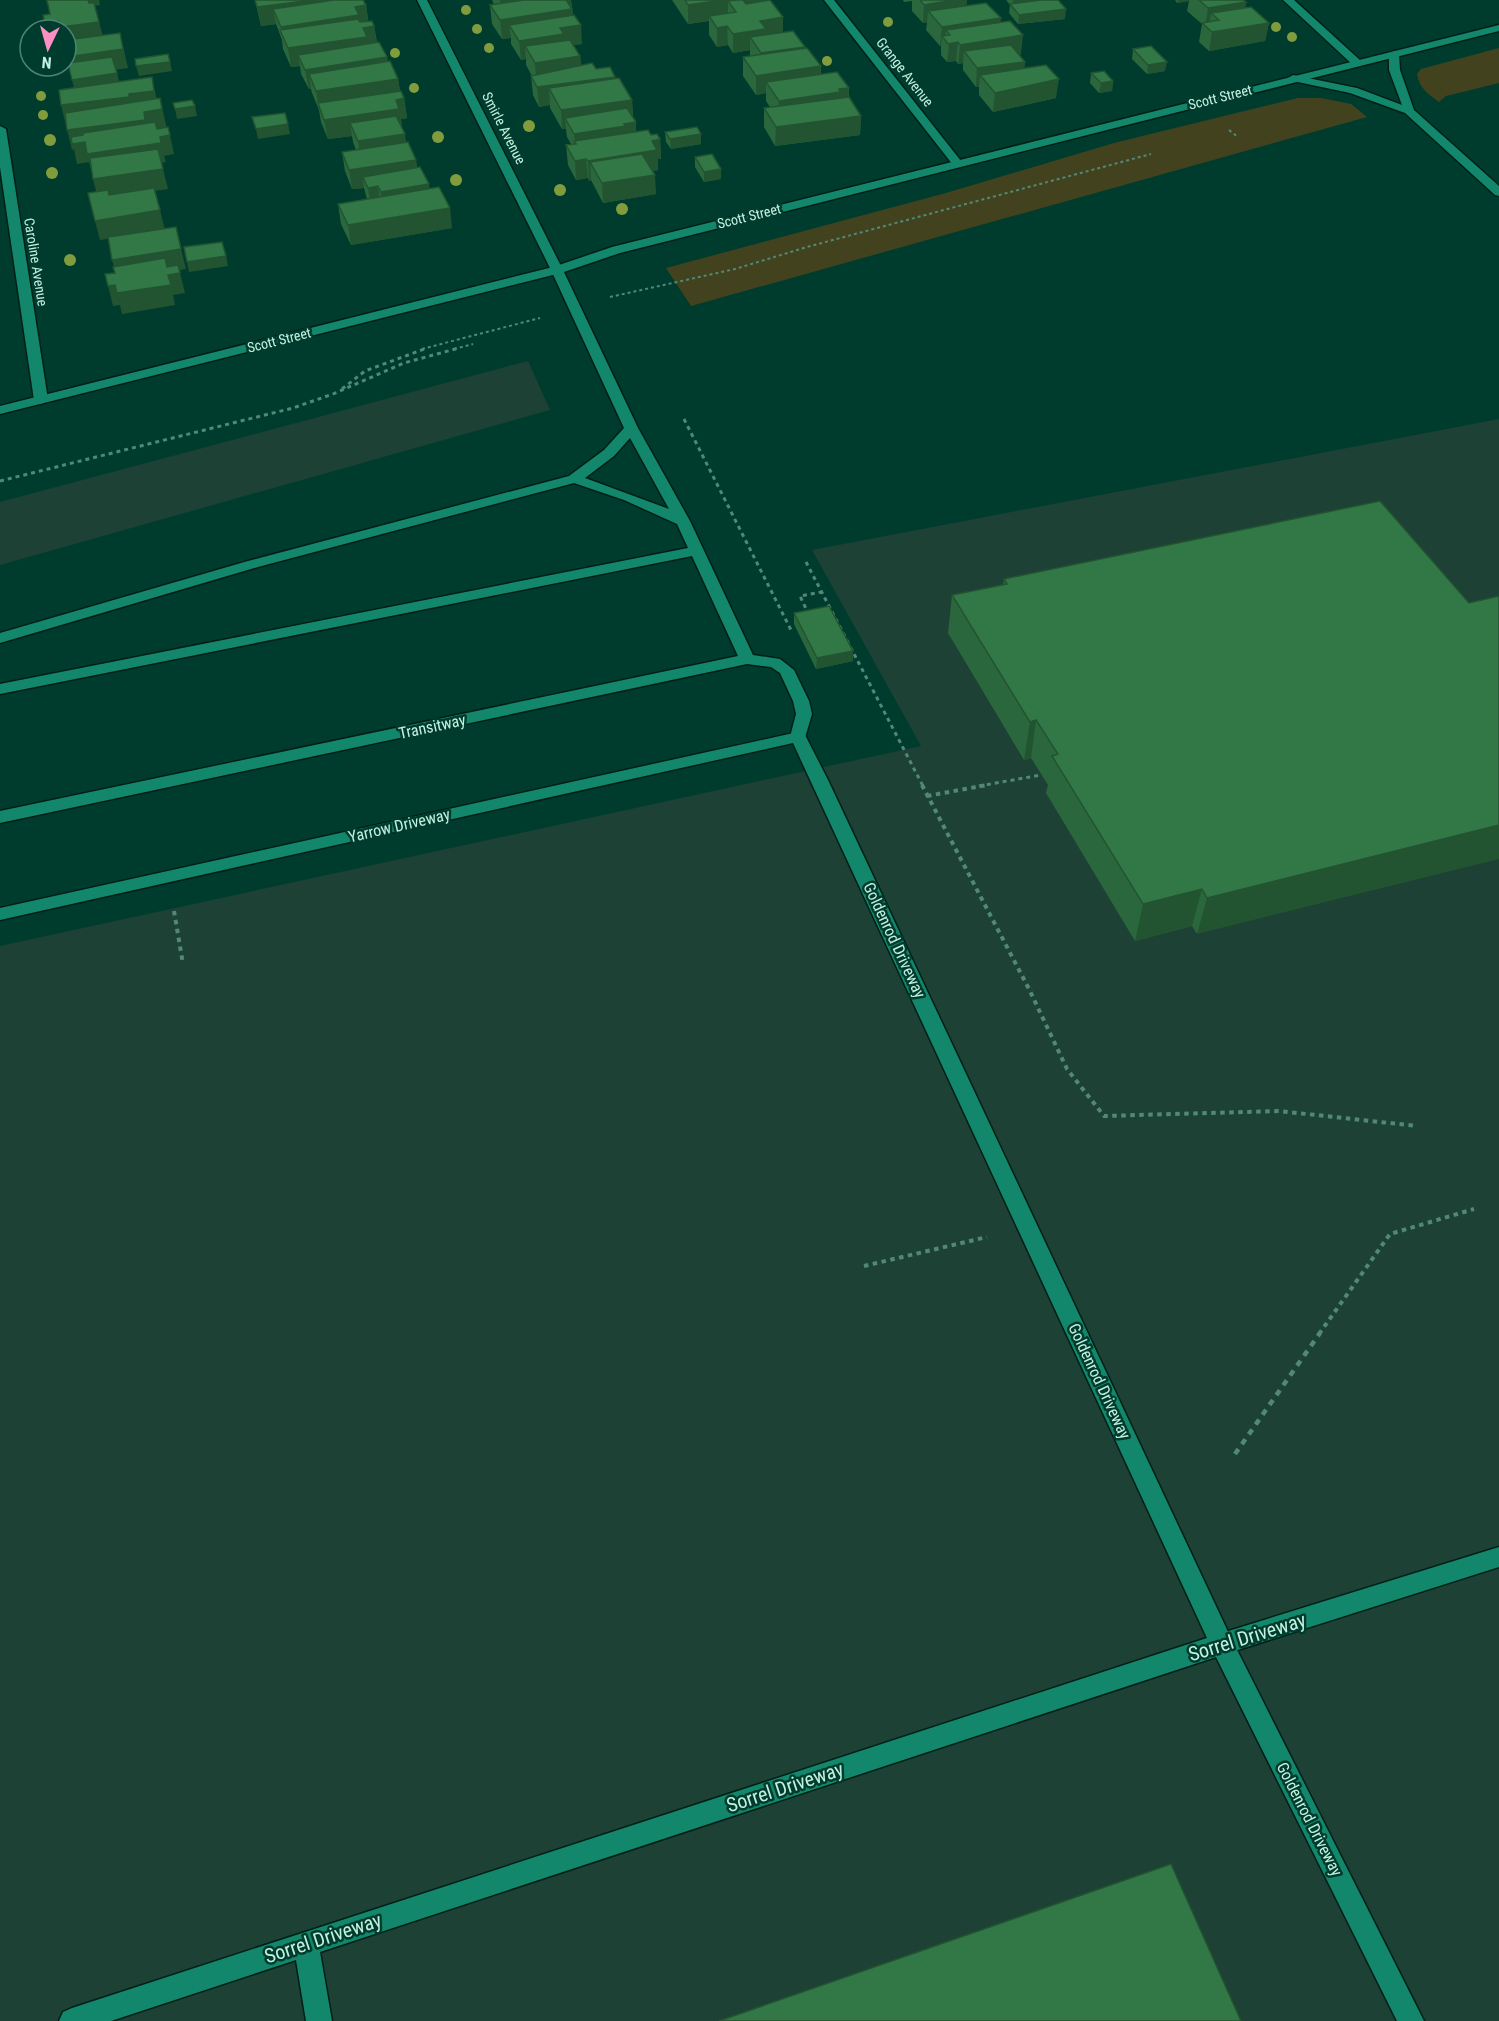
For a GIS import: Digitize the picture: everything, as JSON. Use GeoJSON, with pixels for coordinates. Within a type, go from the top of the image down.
{"type":"FeatureCollection","features":[{"type":"Feature","properties":{"kind":"street","name":"Smirle Avenue"},"geometry":{"type":"LineString","coordinates":[[422,0],[557,270]]}},
{"type":"Feature","properties":{"kind":"street","name":"Grange Avenue"},"geometry":{"type":"LineString","coordinates":[[830,0],[957,163]]}},
{"type":"Feature","properties":{"kind":"street"},"geometry":{"type":"LineString","coordinates":[[1288,0],[1357,63]]}},
{"type":"Feature","properties":{"kind":"street","name":"Scott Street"},"geometry":{"type":"LineString","coordinates":[[0,410],[557,270],[616,250],[957,163],[1499,28]]}},
{"type":"Feature","properties":{"kind":"street"},"geometry":{"type":"LineString","coordinates":[[1394,54],[1394,73],[1406,98],[1409,111]]}},
{"type":"Feature","properties":{"kind":"street"},"geometry":{"type":"LineString","coordinates":[[1293,78],[1353,90],[1409,111],[1499,192]]}},
{"type":"Feature","properties":{"kind":"street","name":"Caroline Avenue"},"geometry":{"type":"LineString","coordinates":[[0,129],[41,400]]}},
{"type":"Feature","properties":{"kind":"street"},"geometry":{"type":"LineString","coordinates":[[557,270],[632,428],[683,521],[747,659],[775,663],[786,670],[801,701],[804,714],[798,736]]}},
{"type":"Feature","properties":{"kind":"street"},"geometry":{"type":"LineString","coordinates":[[0,638],[253,564],[574,479],[609,453],[632,428]]}},
{"type":"Feature","properties":{"kind":"street"},"geometry":{"type":"LineString","coordinates":[[574,479],[612,489],[683,521]]}},
{"type":"Feature","properties":{"kind":"street"},"geometry":{"type":"LineString","coordinates":[[0,689],[695,551]]}},
{"type":"Feature","properties":{"kind":"street","name":"Transitway"},"geometry":{"type":"LineString","coordinates":[[0,817],[747,659]]}},
{"type":"Feature","properties":{"kind":"street","name":"Yarrow Driveway"},"geometry":{"type":"LineString","coordinates":[[0,914],[798,736]]}},
{"type":"Feature","properties":{"kind":"street","name":"Goldenrod Driveway"},"geometry":{"type":"LineString","coordinates":[[798,736],[1222,1644],[1411,2021]]}},
{"type":"Feature","properties":{"kind":"street","name":"Sorrel Driveway"},"geometry":{"type":"LineString","coordinates":[[72,2021],[1222,1644],[1499,1557]]}},
{"type":"Feature","properties":{"kind":"street"},"geometry":{"type":"LineString","coordinates":[[306,1943],[319,2021]]}},
{"type":"Feature","properties":{"kind":"path"},"geometry":{"type":"LineString","coordinates":[[1220,135],[1231,132]]}},
{"type":"Feature","properties":{"kind":"path"},"geometry":{"type":"LineString","coordinates":[[622,293],[735,269],[828,241],[1153,153]]}},
{"type":"Feature","properties":{"kind":"path"},"geometry":{"type":"LineString","coordinates":[[492,324],[494,332]]}},
{"type":"Feature","properties":{"kind":"path"},"geometry":{"type":"LineString","coordinates":[[342,389],[365,371],[419,350],[511,326]]}},
{"type":"Feature","properties":{"kind":"path"},"geometry":{"type":"LineString","coordinates":[[0,481],[293,408],[404,363],[473,344]]}},
{"type":"Feature","properties":{"kind":"path"},"geometry":{"type":"LineString","coordinates":[[684,419],[795,638]]}},
{"type":"Feature","properties":{"kind":"path"},"geometry":{"type":"LineString","coordinates":[[806,562],[1029,989],[1067,1069],[1104,1116],[1280,1111],[1417,1126]]}},
{"type":"Feature","properties":{"kind":"path"},"geometry":{"type":"LineString","coordinates":[[812,620],[800,596],[822,592]]}},
{"type":"Feature","properties":{"kind":"path"},"geometry":{"type":"LineString","coordinates":[[927,796],[1041,775]]}},
{"type":"Feature","properties":{"kind":"path"},"geometry":{"type":"LineString","coordinates":[[174,910],[183,964]]}},
{"type":"Feature","properties":{"kind":"path"},"geometry":{"type":"LineString","coordinates":[[1236,1454],[1390,1234],[1474,1209]]}},
{"type":"Feature","properties":{"kind":"path"},"geometry":{"type":"LineString","coordinates":[[864,1266],[1029,1227]]}},
{"type":"Feature","properties":{"kind":"shaded area"},"geometry":{"type":"Polygon","coordinates":[[[1499,48],[1499,83],[1446,96],[1439,102],[1420,83],[1417,74],[1421,69],[1499,48]]]}},
{"type":"Feature","properties":{"kind":"shaded area"},"geometry":{"type":"Polygon","coordinates":[[[1298,98],[1321,98],[1351,104],[1367,117],[691,306],[666,268],[946,193],[1114,143],[1298,98]]]}},
{"type":"Feature","properties":{"kind":"shaded area"},"geometry":{"type":"Polygon","coordinates":[[[528,361],[550,410],[0,565],[0,502],[528,361]]]}},
{"type":"Feature","properties":{"kind":"shaded area"},"geometry":{"type":"Polygon","coordinates":[[[1499,419],[1499,2021],[0,2021],[0,946],[921,746],[812,550],[1499,419]]]}},
{"type":"Feature","properties":{"kind":"building"},"geometry":{"type":"Polygon","coordinates":[[[47,0],[88,0],[89,3],[94,3],[99,22],[78,25],[78,18],[44,18],[43,15],[50,14],[47,0]]]}},
{"type":"Feature","properties":{"kind":"building"},"geometry":{"type":"Polygon","coordinates":[[[255,0],[313,0],[257,7],[255,0]]]}},
{"type":"Feature","properties":{"kind":"building"},"geometry":{"type":"Polygon","coordinates":[[[334,0],[363,0],[366,5],[355,7],[359,15],[281,27],[273,9],[334,0]]]}},
{"type":"Feature","properties":{"kind":"building"},"geometry":{"type":"Polygon","coordinates":[[[524,0],[566,0],[572,9],[500,20],[490,5],[524,0]]]}},
{"type":"Feature","properties":{"kind":"building"},"geometry":{"type":"Polygon","coordinates":[[[685,0],[723,0],[688,5],[685,0]]]}},
{"type":"Feature","properties":{"kind":"building"},"geometry":{"type":"Polygon","coordinates":[[[743,0],[746,4],[770,0],[783,17],[760,21],[766,29],[733,34],[727,26],[717,28],[709,16],[736,12],[728,1],[743,0]]]}},
{"type":"Feature","properties":{"kind":"building"},"geometry":{"type":"Polygon","coordinates":[[[920,0],[954,0],[924,5],[920,0]]]}},
{"type":"Feature","properties":{"kind":"building"},"geometry":{"type":"Polygon","coordinates":[[[1058,0],[1066,9],[1019,15],[1010,4],[1058,0]]]}},
{"type":"Feature","properties":{"kind":"building"},"geometry":{"type":"Polygon","coordinates":[[[1199,0],[1243,0],[1246,2],[1208,8],[1199,0]]]}},
{"type":"Feature","properties":{"kind":"building"},"geometry":{"type":"Polygon","coordinates":[[[986,3],[1001,18],[942,27],[928,11],[986,3]]]}},
{"type":"Feature","properties":{"kind":"building"},"geometry":{"type":"Polygon","coordinates":[[[1251,7],[1269,23],[1212,32],[1202,23],[1219,20],[1211,13],[1251,7]]]}},
{"type":"Feature","properties":{"kind":"building"},"geometry":{"type":"Polygon","coordinates":[[[574,15],[581,25],[560,28],[564,34],[519,41],[509,25],[574,15]]]}},
{"type":"Feature","properties":{"kind":"building"},"geometry":{"type":"Polygon","coordinates":[[[358,19],[360,22],[372,21],[374,26],[363,28],[367,37],[288,48],[280,30],[358,19]]]}},
{"type":"Feature","properties":{"kind":"building"},"geometry":{"type":"Polygon","coordinates":[[[1010,21],[1023,35],[960,45],[958,42],[948,44],[942,36],[950,35],[946,30],[1010,21]]]}},
{"type":"Feature","properties":{"kind":"building"},"geometry":{"type":"Polygon","coordinates":[[[793,31],[805,47],[761,53],[750,37],[793,31]]]}},
{"type":"Feature","properties":{"kind":"building"},"geometry":{"type":"Polygon","coordinates":[[[120,33],[123,49],[78,55],[78,38],[120,33]]]}},
{"type":"Feature","properties":{"kind":"building"},"geometry":{"type":"Polygon","coordinates":[[[570,40],[580,56],[535,63],[525,46],[570,40]]]}},
{"type":"Feature","properties":{"kind":"building"},"geometry":{"type":"Polygon","coordinates":[[[379,42],[387,57],[305,70],[298,55],[379,42]]]}},
{"type":"Feature","properties":{"kind":"building"},"geometry":{"type":"Polygon","coordinates":[[[1011,45],[1025,62],[977,68],[964,51],[1011,45]]]}},
{"type":"Feature","properties":{"kind":"building"},"geometry":{"type":"Polygon","coordinates":[[[1151,46],[1167,62],[1148,65],[1133,49],[1151,46]]]}},
{"type":"Feature","properties":{"kind":"building"},"geometry":{"type":"Polygon","coordinates":[[[807,48],[821,66],[756,76],[743,57],[807,48]]]}},
{"type":"Feature","properties":{"kind":"building"},"geometry":{"type":"Polygon","coordinates":[[[168,54],[170,62],[136,66],[135,59],[168,54]]]}},
{"type":"Feature","properties":{"kind":"building"},"geometry":{"type":"Polygon","coordinates":[[[112,57],[117,73],[72,80],[72,78],[78,78],[78,62],[112,57]]]}},
{"type":"Feature","properties":{"kind":"building"},"geometry":{"type":"Polygon","coordinates":[[[390,61],[398,79],[316,91],[309,74],[390,61]]]}},
{"type":"Feature","properties":{"kind":"building"},"geometry":{"type":"Polygon","coordinates":[[[592,63],[596,69],[610,67],[615,77],[537,87],[531,76],[592,63]]]}},
{"type":"Feature","properties":{"kind":"building"},"geometry":{"type":"Polygon","coordinates":[[[1046,65],[1059,79],[995,93],[980,75],[1046,65]]]}},
{"type":"Feature","properties":{"kind":"building"},"geometry":{"type":"Polygon","coordinates":[[[1104,71],[1113,81],[1101,83],[1091,73],[1104,71]]]}},
{"type":"Feature","properties":{"kind":"building"},"geometry":{"type":"Polygon","coordinates":[[[837,72],[849,88],[839,89],[840,92],[779,101],[766,82],[837,72]]]}},
{"type":"Feature","properties":{"kind":"building"},"geometry":{"type":"Polygon","coordinates":[[[152,77],[154,91],[129,94],[129,97],[61,105],[59,90],[152,77]]]}},
{"type":"Feature","properties":{"kind":"building"},"geometry":{"type":"Polygon","coordinates":[[[619,78],[632,100],[561,110],[549,88],[619,78]]]}},
{"type":"Feature","properties":{"kind":"building"},"geometry":{"type":"Polygon","coordinates":[[[401,91],[404,98],[396,100],[399,109],[324,120],[318,103],[401,91]]]}},
{"type":"Feature","properties":{"kind":"building"},"geometry":{"type":"Polygon","coordinates":[[[849,97],[861,116],[776,127],[764,108],[849,97]]]}},
{"type":"Feature","properties":{"kind":"building"},"geometry":{"type":"Polygon","coordinates":[[[160,98],[162,109],[144,112],[145,120],[67,130],[65,113],[160,98]]]}},
{"type":"Feature","properties":{"kind":"building"},"geometry":{"type":"Polygon","coordinates":[[[192,100],[195,106],[175,109],[173,103],[192,100]]]}},
{"type":"Feature","properties":{"kind":"building"},"geometry":{"type":"Polygon","coordinates":[[[627,108],[636,122],[624,124],[626,126],[574,134],[565,118],[627,108]]]}},
{"type":"Feature","properties":{"kind":"building"},"geometry":{"type":"Polygon","coordinates":[[[285,113],[288,124],[256,129],[252,117],[285,113]]]}},
{"type":"Feature","properties":{"kind":"building"},"geometry":{"type":"Polygon","coordinates":[[[396,116],[405,134],[358,141],[350,123],[396,116]]]}},
{"type":"Feature","properties":{"kind":"building"},"geometry":{"type":"Polygon","coordinates":[[[155,122],[157,129],[168,127],[170,135],[160,137],[161,143],[87,154],[85,142],[72,144],[71,137],[83,135],[83,133],[155,122]]]}},
{"type":"Feature","properties":{"kind":"building"},"geometry":{"type":"Polygon","coordinates":[[[697,127],[701,134],[670,139],[665,132],[697,127]]]}},
{"type":"Feature","properties":{"kind":"building"},"geometry":{"type":"Polygon","coordinates":[[[648,130],[651,135],[657,134],[660,139],[652,141],[657,150],[575,161],[566,145],[576,144],[574,141],[648,130]]]}},
{"type":"Feature","properties":{"kind":"building"},"geometry":{"type":"Polygon","coordinates":[[[408,142],[416,160],[349,170],[342,152],[408,142]]]}},
{"type":"Feature","properties":{"kind":"building"},"geometry":{"type":"Polygon","coordinates":[[[158,149],[163,169],[93,179],[90,158],[158,149]]]}},
{"type":"Feature","properties":{"kind":"building"},"geometry":{"type":"Polygon","coordinates":[[[642,154],[655,175],[602,183],[590,162],[642,154]]]}},
{"type":"Feature","properties":{"kind":"building"},"geometry":{"type":"Polygon","coordinates":[[[712,154],[721,169],[704,172],[695,157],[712,154]]]}},
{"type":"Feature","properties":{"kind":"building"},"geometry":{"type":"Polygon","coordinates":[[[420,167],[429,184],[381,192],[378,186],[368,188],[363,177],[420,167]]]}},
{"type":"Feature","properties":{"kind":"building"},"geometry":{"type":"Polygon","coordinates":[[[439,187],[450,208],[348,225],[338,204],[439,187]]]}},
{"type":"Feature","properties":{"kind":"building"},"geometry":{"type":"Polygon","coordinates":[[[154,188],[160,210],[95,221],[88,193],[108,190],[109,195],[154,188]]]}},
{"type":"Feature","properties":{"kind":"building"},"geometry":{"type":"Polygon","coordinates":[[[176,227],[181,249],[112,260],[108,237],[176,227]]]}},
{"type":"Feature","properties":{"kind":"building"},"geometry":{"type":"Polygon","coordinates":[[[222,242],[226,256],[187,262],[184,247],[222,242]]]}},
{"type":"Feature","properties":{"kind":"building"},"geometry":{"type":"Polygon","coordinates":[[[165,258],[167,267],[178,265],[180,273],[168,275],[171,285],[117,293],[115,285],[108,286],[105,274],[115,273],[113,267],[165,258]]]}},
{"type":"Feature","properties":{"kind":"building"},"geometry":{"type":"Polygon","coordinates":[[[1380,501],[1469,603],[1499,596],[1499,825],[1207,898],[1202,889],[1143,904],[1052,756],[1058,754],[1036,720],[1030,722],[952,595],[1007,584],[1004,579],[1380,501]]]}},
{"type":"Feature","properties":{"kind":"building"},"geometry":{"type":"Polygon","coordinates":[[[829,606],[853,651],[817,658],[794,613],[829,606]]]}},
{"type":"Feature","properties":{"kind":"building"},"geometry":{"type":"Polygon","coordinates":[[[1171,1864],[1241,2021],[719,2021],[1171,1864]]]}}]}
